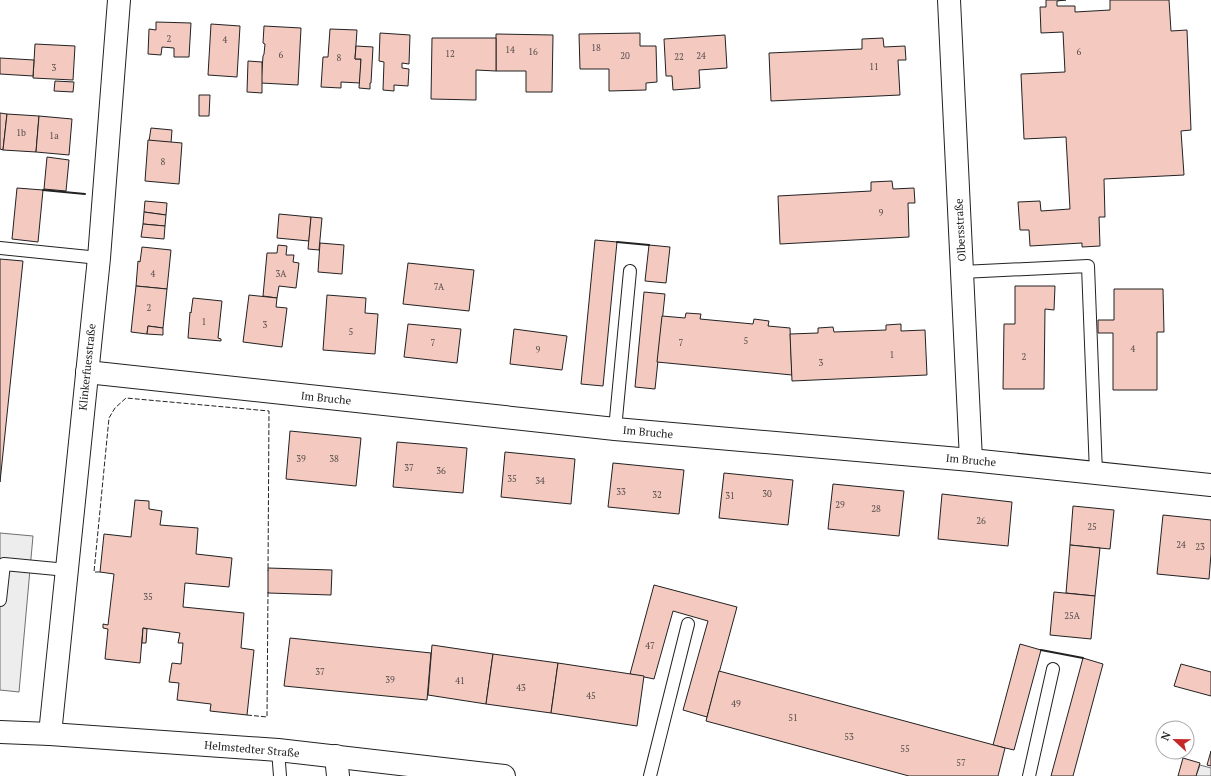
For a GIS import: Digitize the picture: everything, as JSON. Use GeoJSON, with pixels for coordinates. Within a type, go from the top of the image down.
{"type":"FeatureCollection","features":[{"type":"Feature","properties":{"kind":"street","name":"Klinkerfuesstraße"},"geometry":{"type":"LineString","coordinates":[[50,734],[99,258],[119,0]]}},
{"type":"Feature","properties":{"kind":"street","name":"Olbersstraße"},"geometry":{"type":"LineString","coordinates":[[949,0],[971,460]]}},
{"type":"Feature","properties":{"kind":"street","name":"Im Bruche"},"geometry":{"type":"LineString","coordinates":[[87,372],[615,429],[971,460],[1211,485]]}},
{"type":"Feature","properties":{"kind":"street","name":"Helmstedter Straße"},"geometry":{"type":"LineString","coordinates":[[0,732],[50,734],[278,750],[337,766],[504,776]]}},
{"type":"Feature","properties":{"kind":"lane"},"geometry":{"type":"LineString","coordinates":[[0,248],[99,258]]}},
{"type":"Feature","properties":{"kind":"lane"},"geometry":{"type":"LineString","coordinates":[[962,272],[1088,266],[1096,473]]}},
{"type":"Feature","properties":{"kind":"lane"},"geometry":{"type":"LineString","coordinates":[[615,429],[630,271]]}},
{"type":"Feature","properties":{"kind":"lane"},"geometry":{"type":"LineString","coordinates":[[0,600],[4,564],[67,570]]}},
{"type":"Feature","properties":{"kind":"lane"},"geometry":{"type":"LineString","coordinates":[[650,776],[688,624]]}},
{"type":"Feature","properties":{"kind":"lane"},"geometry":{"type":"LineString","coordinates":[[1029,776],[1054,669]]}},
{"type":"Feature","properties":{"kind":"lane"},"geometry":{"type":"LineString","coordinates":[[278,750],[280,776]]}},
{"type":"Feature","properties":{"kind":"shaded area"},"geometry":{"type":"Polygon","coordinates":[[[0,533],[33,536],[19,692],[0,690],[0,533]]]}},
{"type":"Feature","properties":{"kind":"shaded area"},"geometry":{"type":"Polygon","coordinates":[[[1200,765],[1211,768],[1211,776],[1196,776],[1200,765]]]}},
{"type":"Feature","properties":{"kind":"building"},"geometry":{"type":"Polygon","coordinates":[[[1046,0],[1066,0],[1057,1],[1057,6],[1075,6],[1075,12],[1110,10],[1110,0],[1169,0],[1171,31],[1187,30],[1191,130],[1181,131],[1184,175],[1104,179],[1105,217],[1099,217],[1100,246],[1082,247],[1082,243],[1030,246],[1029,230],[1020,230],[1018,202],[1040,201],[1041,211],[1070,209],[1066,137],[1024,139],[1021,74],[1065,72],[1063,32],[1041,33],[1040,7],[1046,7],[1046,0]]]}},
{"type":"Feature","properties":{"kind":"building"},"geometry":{"type":"Polygon","coordinates":[[[156,22],[191,23],[189,57],[174,57],[174,48],[162,47],[161,55],[148,54],[149,29],[156,30],[156,22]]]}},
{"type":"Feature","properties":{"kind":"building"},"geometry":{"type":"Polygon","coordinates":[[[211,24],[240,26],[237,77],[208,75],[211,24]]]}},
{"type":"Feature","properties":{"kind":"building"},"geometry":{"type":"Polygon","coordinates":[[[264,26],[301,28],[298,85],[261,83],[265,44],[263,43],[264,26]]]}},
{"type":"Feature","properties":{"kind":"building"},"geometry":{"type":"Polygon","coordinates":[[[330,29],[357,30],[355,59],[361,59],[360,83],[341,82],[341,88],[321,87],[323,57],[328,57],[330,29]]]}},
{"type":"Feature","properties":{"kind":"building"},"geometry":{"type":"Polygon","coordinates":[[[380,33],[410,35],[409,64],[402,63],[402,68],[409,69],[408,86],[394,85],[394,91],[383,90],[384,62],[379,61],[380,33]]]}},
{"type":"Feature","properties":{"kind":"building"},"geometry":{"type":"Polygon","coordinates":[[[640,33],[640,46],[656,46],[657,82],[646,83],[646,90],[609,91],[609,69],[580,69],[579,34],[640,33]]]}},
{"type":"Feature","properties":{"kind":"building"},"geometry":{"type":"Polygon","coordinates":[[[496,34],[553,35],[552,92],[526,92],[526,71],[496,71],[496,34]]]}},
{"type":"Feature","properties":{"kind":"building"},"geometry":{"type":"Polygon","coordinates":[[[725,35],[727,68],[699,70],[700,88],[673,90],[672,76],[666,76],[664,39],[725,35]]]}},
{"type":"Feature","properties":{"kind":"building"},"geometry":{"type":"Polygon","coordinates":[[[432,38],[496,38],[496,71],[476,70],[476,100],[431,99],[432,38]]]}},
{"type":"Feature","properties":{"kind":"building"},"geometry":{"type":"Polygon","coordinates":[[[883,38],[884,47],[905,46],[906,60],[898,60],[900,95],[771,101],[769,53],[862,49],[862,39],[883,38]]]}},
{"type":"Feature","properties":{"kind":"building"},"geometry":{"type":"Polygon","coordinates":[[[35,44],[75,46],[73,80],[33,78],[35,44]]]}},
{"type":"Feature","properties":{"kind":"building"},"geometry":{"type":"Polygon","coordinates":[[[356,46],[373,47],[370,89],[359,88],[361,59],[355,59],[356,46]]]}},
{"type":"Feature","properties":{"kind":"building"},"geometry":{"type":"Polygon","coordinates":[[[0,58],[34,60],[33,76],[0,74],[0,58]]]}},
{"type":"Feature","properties":{"kind":"building"},"geometry":{"type":"Polygon","coordinates":[[[248,61],[262,62],[262,93],[247,92],[248,61]]]}},
{"type":"Feature","properties":{"kind":"building"},"geometry":{"type":"Polygon","coordinates":[[[55,81],[74,82],[73,92],[54,91],[55,81]]]}},
{"type":"Feature","properties":{"kind":"building"},"geometry":{"type":"Polygon","coordinates":[[[199,95],[210,95],[209,116],[199,116],[199,95]]]}},
{"type":"Feature","properties":{"kind":"building"},"geometry":{"type":"Polygon","coordinates":[[[0,113],[7,114],[3,150],[0,149],[0,113]]]}},
{"type":"Feature","properties":{"kind":"building"},"geometry":{"type":"Polygon","coordinates":[[[7,114],[39,116],[36,152],[3,150],[7,114]]]}},
{"type":"Feature","properties":{"kind":"building"},"geometry":{"type":"Polygon","coordinates":[[[39,116],[72,119],[69,155],[36,152],[39,116]]]}},
{"type":"Feature","properties":{"kind":"building"},"geometry":{"type":"Polygon","coordinates":[[[151,128],[172,130],[171,143],[149,141],[151,128]]]}},
{"type":"Feature","properties":{"kind":"building"},"geometry":{"type":"Polygon","coordinates":[[[148,140],[182,143],[179,184],[145,181],[148,140]]]}},
{"type":"Feature","properties":{"kind":"building"},"geometry":{"type":"Polygon","coordinates":[[[47,157],[69,160],[66,191],[44,189],[47,157]]]}},
{"type":"Feature","properties":{"kind":"building"},"geometry":{"type":"Polygon","coordinates":[[[892,181],[893,189],[914,188],[915,203],[908,203],[909,237],[780,244],[778,196],[871,191],[871,182],[892,181]]]}},
{"type":"Feature","properties":{"kind":"building"},"geometry":{"type":"Polygon","coordinates":[[[17,188],[43,190],[38,242],[12,239],[17,188]]]}},
{"type":"Feature","properties":{"kind":"building"},"geometry":{"type":"Polygon","coordinates":[[[145,201],[167,203],[166,215],[144,212],[145,201]]]}},
{"type":"Feature","properties":{"kind":"building"},"geometry":{"type":"Polygon","coordinates":[[[144,212],[166,215],[165,226],[143,224],[144,212]]]}},
{"type":"Feature","properties":{"kind":"building"},"geometry":{"type":"Polygon","coordinates":[[[279,214],[311,217],[309,241],[277,238],[279,214]]]}},
{"type":"Feature","properties":{"kind":"building"},"geometry":{"type":"Polygon","coordinates":[[[311,217],[322,218],[319,250],[308,249],[311,217]]]}},
{"type":"Feature","properties":{"kind":"building"},"geometry":{"type":"Polygon","coordinates":[[[143,224],[165,226],[164,239],[141,237],[143,224]]]}},
{"type":"Feature","properties":{"kind":"building"},"geometry":{"type":"Polygon","coordinates":[[[595,240],[617,242],[603,386],[581,384],[595,240]]]}},
{"type":"Feature","properties":{"kind":"building"},"geometry":{"type":"Polygon","coordinates":[[[320,243],[344,245],[342,274],[318,272],[320,243]]]}},
{"type":"Feature","properties":{"kind":"building"},"geometry":{"type":"Polygon","coordinates":[[[278,245],[287,246],[286,255],[294,255],[293,262],[299,263],[296,288],[279,286],[277,298],[263,296],[267,253],[277,253],[278,245]]]}},
{"type":"Feature","properties":{"kind":"building"},"geometry":{"type":"Polygon","coordinates":[[[649,245],[670,247],[666,283],[645,281],[649,245]]]}},
{"type":"Feature","properties":{"kind":"building"},"geometry":{"type":"Polygon","coordinates":[[[142,247],[171,250],[167,289],[136,286],[138,261],[140,262],[142,247]]]}},
{"type":"Feature","properties":{"kind":"building"},"geometry":{"type":"Polygon","coordinates":[[[0,259],[23,261],[0,482],[0,259]]]}},
{"type":"Feature","properties":{"kind":"building"},"geometry":{"type":"Polygon","coordinates":[[[408,263],[474,270],[469,311],[403,304],[408,263]]]}},
{"type":"Feature","properties":{"kind":"building"},"geometry":{"type":"Polygon","coordinates":[[[136,286],[167,289],[163,328],[148,326],[147,334],[131,332],[136,286]]]}},
{"type":"Feature","properties":{"kind":"building"},"geometry":{"type":"Polygon","coordinates":[[[1015,286],[1055,286],[1054,310],[1045,309],[1044,389],[1003,389],[1004,324],[1015,324],[1015,286]]]}},
{"type":"Feature","properties":{"kind":"building"},"geometry":{"type":"Polygon","coordinates":[[[1114,289],[1163,289],[1164,332],[1157,332],[1157,390],[1113,390],[1113,333],[1098,333],[1098,320],[1114,320],[1114,289]]]}},
{"type":"Feature","properties":{"kind":"building"},"geometry":{"type":"Polygon","coordinates":[[[644,292],[665,294],[655,389],[635,387],[644,292]]]}},
{"type":"Feature","properties":{"kind":"building"},"geometry":{"type":"Polygon","coordinates":[[[249,295],[277,298],[276,307],[287,308],[282,347],[243,342],[249,295]]]}},
{"type":"Feature","properties":{"kind":"building"},"geometry":{"type":"Polygon","coordinates":[[[327,295],[366,298],[365,313],[378,314],[375,354],[323,350],[327,295]]]}},
{"type":"Feature","properties":{"kind":"building"},"geometry":{"type":"Polygon","coordinates":[[[193,298],[222,301],[218,338],[221,339],[221,341],[188,338],[190,312],[191,313],[193,298]]]}},
{"type":"Feature","properties":{"kind":"building"},"geometry":{"type":"Polygon","coordinates":[[[686,313],[701,314],[700,319],[753,324],[754,319],[769,321],[768,326],[790,328],[792,375],[657,362],[662,316],[685,318],[686,313]]]}},
{"type":"Feature","properties":{"kind":"building"},"geometry":{"type":"Polygon","coordinates":[[[408,324],[461,329],[457,363],[404,357],[408,324]]]}},
{"type":"Feature","properties":{"kind":"building"},"geometry":{"type":"Polygon","coordinates":[[[901,324],[901,331],[925,330],[927,375],[792,381],[790,334],[818,333],[818,328],[833,327],[834,332],[886,330],[886,325],[901,324]]]}},
{"type":"Feature","properties":{"kind":"building"},"geometry":{"type":"Polygon","coordinates":[[[148,326],[163,328],[163,335],[147,334],[148,326]]]}},
{"type":"Feature","properties":{"kind":"building"},"geometry":{"type":"Polygon","coordinates":[[[514,329],[567,336],[562,370],[510,364],[514,329]]]}},
{"type":"Feature","properties":{"kind":"building"},"geometry":{"type":"Polygon","coordinates":[[[290,431],[361,438],[356,486],[286,479],[290,431]]]}},
{"type":"Feature","properties":{"kind":"building"},"geometry":{"type":"Polygon","coordinates":[[[397,442],[467,448],[463,493],[393,487],[397,442]]]}},
{"type":"Feature","properties":{"kind":"building"},"geometry":{"type":"Polygon","coordinates":[[[505,452],[575,459],[571,504],[501,497],[505,452]]]}},
{"type":"Feature","properties":{"kind":"building"},"geometry":{"type":"Polygon","coordinates":[[[613,463],[684,470],[679,514],[608,507],[613,463]]]}},
{"type":"Feature","properties":{"kind":"building"},"geometry":{"type":"Polygon","coordinates":[[[724,473],[793,480],[788,525],[719,518],[724,473]]]}},
{"type":"Feature","properties":{"kind":"building"},"geometry":{"type":"Polygon","coordinates":[[[833,484],[904,491],[899,536],[828,529],[833,484]]]}},
{"type":"Feature","properties":{"kind":"building"},"geometry":{"type":"Polygon","coordinates":[[[942,494],[1012,502],[1008,546],[938,539],[942,494]]]}},
{"type":"Feature","properties":{"kind":"building"},"geometry":{"type":"Polygon","coordinates":[[[135,500],[149,501],[149,509],[162,511],[160,525],[198,528],[196,554],[232,558],[229,587],[185,583],[183,607],[244,613],[241,648],[254,650],[247,715],[210,711],[211,704],[177,700],[179,683],[169,682],[172,663],[181,664],[183,643],[178,643],[180,633],[143,628],[140,663],[105,659],[108,629],[103,628],[103,624],[108,625],[114,574],[100,572],[104,534],[131,537],[135,500]]]}},
{"type":"Feature","properties":{"kind":"building"},"geometry":{"type":"Polygon","coordinates":[[[1073,506],[1114,510],[1110,549],[1070,545],[1073,506]]]}},
{"type":"Feature","properties":{"kind":"building"},"geometry":{"type":"Polygon","coordinates":[[[1163,515],[1211,520],[1209,579],[1157,574],[1163,515]]]}},
{"type":"Feature","properties":{"kind":"building"},"geometry":{"type":"Polygon","coordinates":[[[1070,545],[1100,548],[1095,596],[1066,593],[1070,545]]]}},
{"type":"Feature","properties":{"kind":"building"},"geometry":{"type":"Polygon","coordinates":[[[268,568],[332,570],[331,595],[268,593],[268,568]]]}},
{"type":"Feature","properties":{"kind":"building"},"geometry":{"type":"Polygon","coordinates":[[[654,585],[737,607],[707,717],[683,710],[708,621],[673,611],[654,679],[630,674],[654,585]]]}},
{"type":"Feature","properties":{"kind":"building"},"geometry":{"type":"Polygon","coordinates":[[[1054,592],[1095,596],[1091,639],[1050,635],[1054,592]]]}},
{"type":"Feature","properties":{"kind":"building"},"geometry":{"type":"Polygon","coordinates":[[[143,628],[147,629],[146,643],[142,643],[143,628]]]}},
{"type":"Feature","properties":{"kind":"building"},"geometry":{"type":"Polygon","coordinates":[[[290,638],[431,653],[427,700],[284,686],[290,638]]]}},
{"type":"Feature","properties":{"kind":"building"},"geometry":{"type":"Polygon","coordinates":[[[1020,644],[1041,650],[1014,750],[993,745],[1020,644]]]}},
{"type":"Feature","properties":{"kind":"building"},"geometry":{"type":"Polygon","coordinates":[[[432,645],[493,654],[486,704],[428,695],[432,645]]]}},
{"type":"Feature","properties":{"kind":"building"},"geometry":{"type":"Polygon","coordinates":[[[493,654],[558,663],[551,713],[486,704],[493,654]]]}},
{"type":"Feature","properties":{"kind":"building"},"geometry":{"type":"Polygon","coordinates":[[[1083,658],[1103,664],[1073,776],[1051,776],[1083,658]]]}},
{"type":"Feature","properties":{"kind":"building"},"geometry":{"type":"Polygon","coordinates":[[[558,663],[644,676],[637,726],[551,713],[558,663]]]}},
{"type":"Feature","properties":{"kind":"building"},"geometry":{"type":"Polygon","coordinates":[[[1181,664],[1211,672],[1211,696],[1174,686],[1181,664]]]}},
{"type":"Feature","properties":{"kind":"building"},"geometry":{"type":"Polygon","coordinates":[[[719,671],[1005,748],[998,776],[909,776],[706,721],[719,671]]]}},
{"type":"Feature","properties":{"kind":"building"},"geometry":{"type":"Polygon","coordinates":[[[1211,751],[1211,766],[1207,765],[1211,751]]]}},
{"type":"Feature","properties":{"kind":"building"},"geometry":{"type":"Polygon","coordinates":[[[1182,760],[1190,760],[1200,763],[1196,776],[1178,776],[1182,760]]]}},
{"type":"Feature","properties":{"kind":"fence"},"geometry":{"type":"LineString","coordinates":[[100,572],[94,572],[109,418],[115,408],[126,398],[269,411],[268,571]]}},
{"type":"Feature","properties":{"kind":"fence"},"geometry":{"type":"LineString","coordinates":[[247,715],[267,717],[268,591]]}},
{"type":"Feature","properties":{"kind":"wall"},"geometry":{"type":"LineString","coordinates":[[43,190],[85,194]]}},
{"type":"Feature","properties":{"kind":"wall"},"geometry":{"type":"LineString","coordinates":[[617,242],[649,245]]}},
{"type":"Feature","properties":{"kind":"wall"},"geometry":{"type":"LineString","coordinates":[[1041,650],[1083,658]]}}]}
